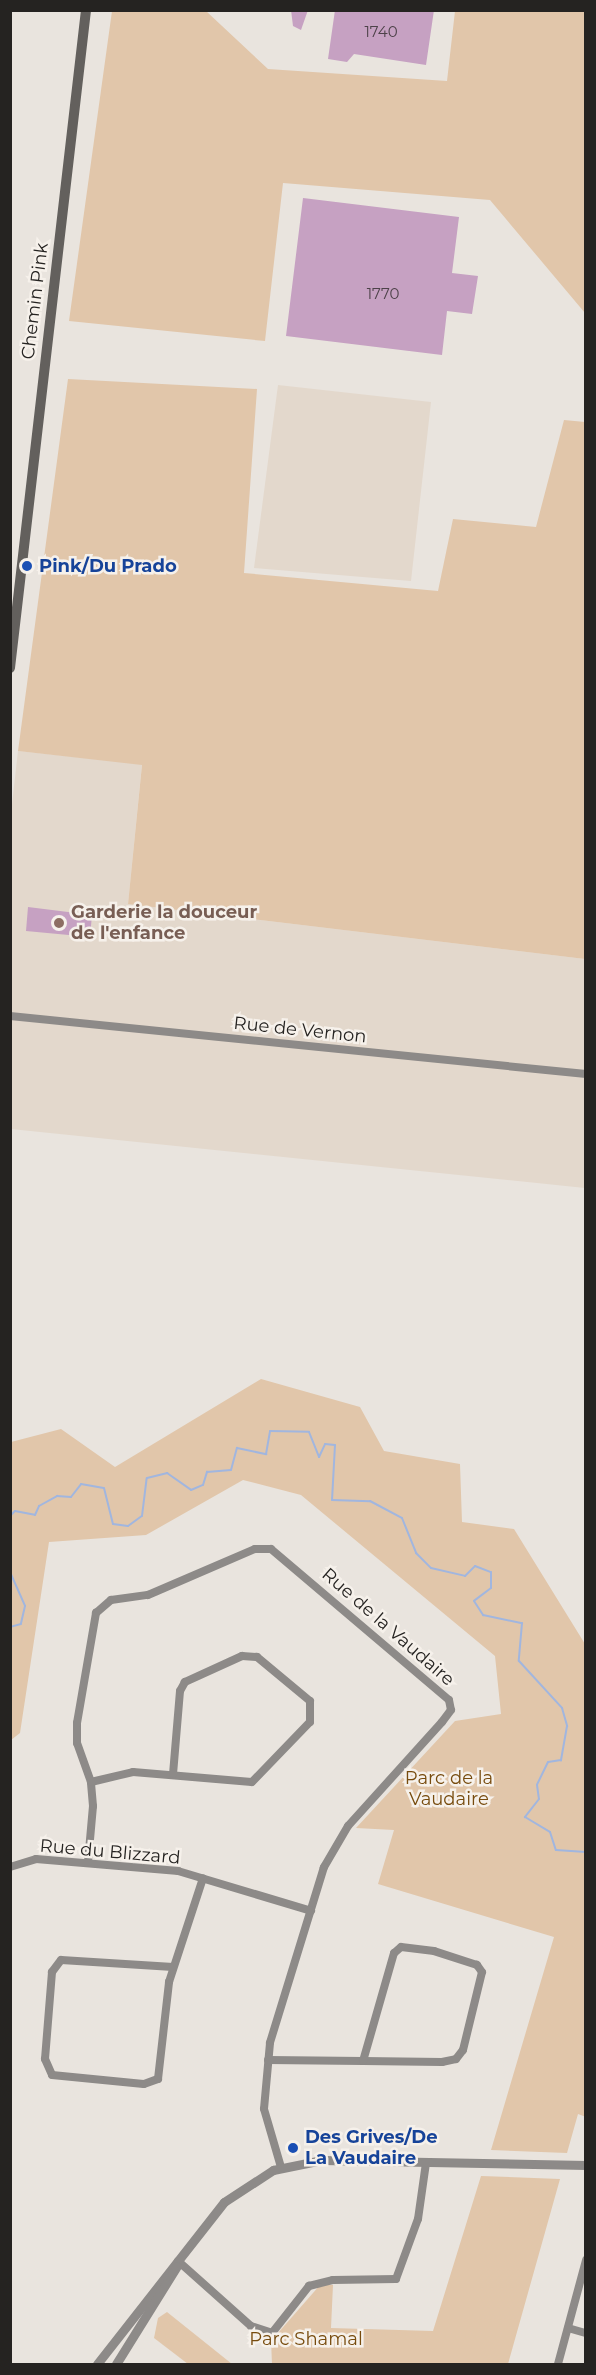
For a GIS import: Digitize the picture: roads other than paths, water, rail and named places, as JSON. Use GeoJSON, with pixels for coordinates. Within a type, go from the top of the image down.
{"type":"FeatureCollection","features":[{"type":"Feature","properties":{"kind":"main road","name":"Chemin Pink"},"geometry":{"type":"LineString","coordinates":[[10,668],[13,612],[86,10]]}},
{"type":"Feature","properties":{"kind":"street","name":"Rue de Vernon"},"geometry":{"type":"LineString","coordinates":[[10,1016],[585,1074]]}},
{"type":"Feature","properties":{"kind":"street","name":"Rue de la Vaudaire"},"geometry":{"type":"LineString","coordinates":[[88,1862],[91,1782],[77,1743],[78,1723],[96,1613],[111,1600],[147,1595],[255,1549],[271,1549],[442,1693],[451,1710],[348,1826],[324,1867],[268,2060],[266,2119],[281,2167]]}},
{"type":"Feature","properties":{"kind":"street"},"geometry":{"type":"LineString","coordinates":[[91,1782],[133,1772],[260,1779],[310,1722],[310,1701],[257,1657],[242,1656],[185,1682],[180,1691],[173,1774]]}},
{"type":"Feature","properties":{"kind":"street","name":"Rue du Blizzard"},"geometry":{"type":"LineString","coordinates":[[10,1867],[36,1859],[178,1871],[311,1911]]}},
{"type":"Feature","properties":{"kind":"street"},"geometry":{"type":"LineString","coordinates":[[173,1967],[61,1960],[52,1972],[47,2068],[60,2076],[144,2084],[158,2079],[173,1967],[202,1878]]}},
{"type":"Feature","properties":{"kind":"street"},"geometry":{"type":"LineString","coordinates":[[268,2060],[363,2061],[456,2059],[463,2050],[482,1972],[477,1965],[434,1951],[401,1947],[394,1953],[363,2061]]}},
{"type":"Feature","properties":{"kind":"street"},"geometry":{"type":"LineString","coordinates":[[97,2364],[231,2195],[281,2167],[322,2160],[585,2164]]}},
{"type":"Feature","properties":{"kind":"street"},"geometry":{"type":"LineString","coordinates":[[178,2261],[251,2326],[272,2333],[309,2286],[333,2280],[396,2279],[403,2270],[418,2220],[426,2163]]}},
{"type":"Feature","properties":{"kind":"street"},"geometry":{"type":"LineString","coordinates":[[558,2364],[585,2260]]}},
{"type":"Feature","properties":{"kind":"street"},"geometry":{"type":"LineString","coordinates":[[116,2364],[173,2279],[178,2261]]}},
{"type":"Feature","properties":{"kind":"street"},"geometry":{"type":"LineString","coordinates":[[568,2328],[585,2333]]}},
{"type":"Feature","properties":{"kind":"waterway"},"geometry":{"type":"LineString","coordinates":[[10,1516],[15,1511],[35,1515],[39,1506],[57,1496],[71,1497],[81,1484],[104,1488],[113,1524],[128,1526],[142,1516],[147,1478],[167,1473],[191,1490],[203,1485],[207,1472],[231,1470],[237,1448],[266,1454],[270,1431],[309,1432],[319,1457],[325,1444],[335,1445],[332,1500],[370,1501],[402,1518],[416,1553],[431,1568],[465,1576],[475,1566],[491,1572],[491,1588],[474,1601],[483,1615],[522,1623],[519,1661],[562,1708],[567,1726],[561,1760],[548,1762],[537,1785],[539,1799],[525,1817],[550,1832],[556,1850],[586,1852]]}},
{"type":"Feature","properties":{"kind":"waterway"},"geometry":{"type":"LineString","coordinates":[[10,1536],[10,1559]]}},
{"type":"Feature","properties":{"kind":"waterway"},"geometry":{"type":"LineString","coordinates":[[10,1572],[25,1606],[21,1624],[10,1627]]}},
{"type":"Feature","properties":{"kind":"place","name":"Pink/Du Prado"},"geometry":{"type":"Point","coordinates":[27,566]}},
{"type":"Feature","properties":{"kind":"place","name":"Garderie la douceur de l'enfance"},"geometry":{"type":"Point","coordinates":[59,923]}},
{"type":"Feature","properties":{"kind":"place","name":"Des Grives/De La Vaudaire"},"geometry":{"type":"Point","coordinates":[293,2148]}},
{"type":"Feature","properties":{"kind":"park label","name":"Parc de la Vaudaire"},"geometry":{"type":"Point","coordinates":[449,1789]}},
{"type":"Feature","properties":{"kind":"park label","name":"Parc Shamal"},"geometry":{"type":"Point","coordinates":[306,2339]}}]}
